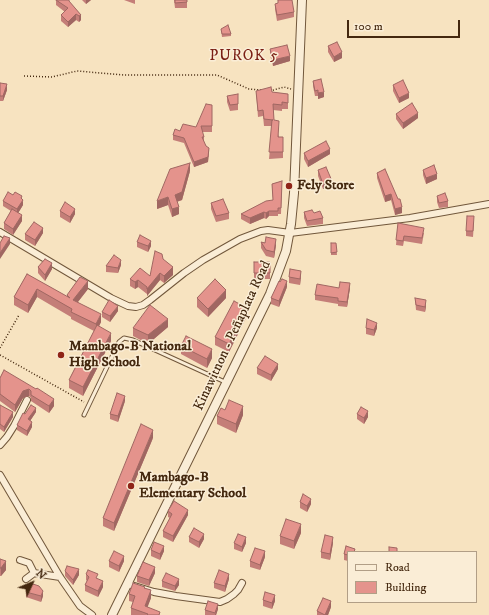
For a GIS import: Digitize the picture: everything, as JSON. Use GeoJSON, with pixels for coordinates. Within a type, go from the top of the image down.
{"type":"FeatureCollection","features":[{"type":"Feature","properties":{"kind":"street","name":"Kinawitnon - Peñaplata Road"},"geometry":{"type":"LineString","coordinates":[[112,615],[227,383],[278,276],[290,233],[294,193],[302,0]]}},
{"type":"Feature","properties":{"kind":"street"},"geometry":{"type":"LineString","coordinates":[[0,232],[111,298],[128,306],[136,307],[143,305],[190,269],[240,239],[260,231],[268,230],[290,233],[410,218],[489,204]]}},
{"type":"Feature","properties":{"kind":"street"},"geometry":{"type":"LineString","coordinates":[[0,445],[14,426],[27,400]]}},
{"type":"Feature","properties":{"kind":"street"},"geometry":{"type":"LineString","coordinates":[[0,475],[60,577],[80,606],[92,615]]}},
{"type":"Feature","properties":{"kind":"street"},"geometry":{"type":"LineString","coordinates":[[20,560],[29,563],[34,573]]}},
{"type":"Feature","properties":{"kind":"street"},"geometry":{"type":"LineString","coordinates":[[26,579],[34,573],[60,577]]}},
{"type":"Feature","properties":{"kind":"street"},"geometry":{"type":"LineString","coordinates":[[128,584],[161,593],[220,602],[234,594],[242,583]]}},
{"type":"Feature","properties":{"kind":"lane"},"geometry":{"type":"LineString","coordinates":[[84,415],[119,342],[124,338],[133,340],[227,383]]}},
{"type":"Feature","properties":{"kind":"path"},"geometry":{"type":"LineString","coordinates":[[24,76],[52,77],[77,70],[124,75],[216,75],[249,89],[263,90]]}},
{"type":"Feature","properties":{"kind":"path"},"geometry":{"type":"LineString","coordinates":[[270,91],[284,87],[298,92]]}},
{"type":"Feature","properties":{"kind":"path"},"geometry":{"type":"LineString","coordinates":[[0,348],[20,314]]}},
{"type":"Feature","properties":{"kind":"path"},"geometry":{"type":"LineString","coordinates":[[0,356],[89,404]]}},
{"type":"Feature","properties":{"kind":"building"},"geometry":{"type":"Polygon","coordinates":[[[56,0],[69,0],[81,15],[79,16],[76,14],[68,22],[61,15],[68,8],[56,0]]]}},
{"type":"Feature","properties":{"kind":"building"},"geometry":{"type":"Polygon","coordinates":[[[175,0],[187,0],[187,2],[175,3],[175,0]]]}},
{"type":"Feature","properties":{"kind":"building"},"geometry":{"type":"Polygon","coordinates":[[[278,0],[292,0],[294,12],[277,15],[275,4],[278,3],[278,0]]]}},
{"type":"Feature","properties":{"kind":"building"},"geometry":{"type":"Polygon","coordinates":[[[228,25],[231,34],[222,34],[221,29],[228,25]]]}},
{"type":"Feature","properties":{"kind":"building"},"geometry":{"type":"Polygon","coordinates":[[[337,42],[342,52],[334,57],[328,46],[337,42]]]}},
{"type":"Feature","properties":{"kind":"building"},"geometry":{"type":"Polygon","coordinates":[[[287,45],[290,56],[273,60],[270,49],[287,45]]]}},
{"type":"Feature","properties":{"kind":"building"},"geometry":{"type":"Polygon","coordinates":[[[321,79],[324,92],[318,93],[318,90],[315,91],[313,81],[321,79]]]}},
{"type":"Feature","properties":{"kind":"building"},"geometry":{"type":"Polygon","coordinates":[[[403,80],[409,93],[399,98],[393,85],[403,80]]]}},
{"type":"Feature","properties":{"kind":"building"},"geometry":{"type":"Polygon","coordinates":[[[0,83],[7,84],[3,96],[0,96],[0,83]]]}},
{"type":"Feature","properties":{"kind":"building"},"geometry":{"type":"Polygon","coordinates":[[[271,87],[272,92],[288,94],[288,103],[282,102],[282,105],[273,104],[274,120],[279,121],[278,137],[283,137],[283,152],[269,152],[273,120],[264,119],[263,110],[258,111],[256,91],[271,87]]]}},
{"type":"Feature","properties":{"kind":"building"},"geometry":{"type":"Polygon","coordinates":[[[238,94],[238,104],[230,105],[227,96],[238,94]]]}},
{"type":"Feature","properties":{"kind":"building"},"geometry":{"type":"Polygon","coordinates":[[[412,103],[418,113],[403,123],[396,114],[412,103]]]}},
{"type":"Feature","properties":{"kind":"building"},"geometry":{"type":"Polygon","coordinates":[[[206,104],[212,105],[212,126],[201,126],[204,137],[202,137],[206,146],[209,148],[208,157],[194,162],[184,138],[173,135],[175,129],[180,131],[183,124],[196,127],[206,104]]]}},
{"type":"Feature","properties":{"kind":"building"},"geometry":{"type":"Polygon","coordinates":[[[326,141],[330,149],[308,161],[304,153],[326,141]]]}},
{"type":"Feature","properties":{"kind":"building"},"geometry":{"type":"Polygon","coordinates":[[[190,163],[182,192],[175,195],[179,207],[172,209],[168,197],[157,201],[170,169],[190,163]]]}},
{"type":"Feature","properties":{"kind":"building"},"geometry":{"type":"Polygon","coordinates":[[[434,165],[437,174],[426,178],[423,170],[434,165]]]}},
{"type":"Feature","properties":{"kind":"building"},"geometry":{"type":"Polygon","coordinates":[[[326,167],[332,181],[323,184],[318,170],[326,167]]]}},
{"type":"Feature","properties":{"kind":"building"},"geometry":{"type":"Polygon","coordinates":[[[385,169],[398,199],[400,199],[402,207],[395,209],[391,194],[385,196],[377,173],[385,169]]]}},
{"type":"Feature","properties":{"kind":"building"},"geometry":{"type":"Polygon","coordinates":[[[282,181],[281,208],[278,208],[278,211],[264,212],[250,218],[241,214],[266,201],[273,200],[272,184],[282,181]]]}},
{"type":"Feature","properties":{"kind":"building"},"geometry":{"type":"Polygon","coordinates":[[[8,192],[13,195],[15,192],[22,196],[21,198],[23,200],[17,209],[3,201],[8,192]]]}},
{"type":"Feature","properties":{"kind":"building"},"geometry":{"type":"Polygon","coordinates":[[[445,193],[448,201],[439,203],[437,196],[445,193]]]}},
{"type":"Feature","properties":{"kind":"building"},"geometry":{"type":"Polygon","coordinates":[[[223,199],[229,213],[216,216],[211,203],[223,199]]]}},
{"type":"Feature","properties":{"kind":"building"},"geometry":{"type":"Polygon","coordinates":[[[65,202],[75,209],[70,217],[60,211],[65,202]]]}},
{"type":"Feature","properties":{"kind":"building"},"geometry":{"type":"Polygon","coordinates":[[[12,209],[22,215],[13,229],[4,223],[12,209]]]}},
{"type":"Feature","properties":{"kind":"building"},"geometry":{"type":"Polygon","coordinates":[[[312,210],[314,213],[320,211],[323,218],[307,221],[304,212],[312,210]]]}},
{"type":"Feature","properties":{"kind":"building"},"geometry":{"type":"Polygon","coordinates":[[[467,216],[474,216],[473,231],[466,231],[467,216]]]}},
{"type":"Feature","properties":{"kind":"building"},"geometry":{"type":"Polygon","coordinates":[[[34,222],[43,228],[35,240],[25,234],[34,222]]]}},
{"type":"Feature","properties":{"kind":"building"},"geometry":{"type":"Polygon","coordinates":[[[398,223],[424,228],[422,238],[404,236],[403,241],[396,240],[398,223]]]}},
{"type":"Feature","properties":{"kind":"building"},"geometry":{"type":"Polygon","coordinates":[[[140,235],[151,241],[148,246],[137,242],[140,235]]]}},
{"type":"Feature","properties":{"kind":"building"},"geometry":{"type":"Polygon","coordinates":[[[4,236],[10,238],[0,253],[0,243],[4,236]]]}},
{"type":"Feature","properties":{"kind":"building"},"geometry":{"type":"Polygon","coordinates":[[[266,237],[276,239],[274,252],[266,250],[261,242],[265,243],[266,237]]]}},
{"type":"Feature","properties":{"kind":"building"},"geometry":{"type":"Polygon","coordinates":[[[331,243],[336,243],[337,252],[331,253],[331,243]]]}},
{"type":"Feature","properties":{"kind":"building"},"geometry":{"type":"Polygon","coordinates":[[[155,251],[162,254],[163,259],[173,267],[164,276],[160,273],[147,289],[147,287],[138,280],[135,282],[130,279],[140,268],[150,276],[155,251]]]}},
{"type":"Feature","properties":{"kind":"building"},"geometry":{"type":"Polygon","coordinates":[[[114,255],[121,260],[118,268],[106,266],[114,255]]]}},
{"type":"Feature","properties":{"kind":"building"},"geometry":{"type":"Polygon","coordinates":[[[45,259],[52,263],[45,275],[38,267],[45,259]]]}},
{"type":"Feature","properties":{"kind":"building"},"geometry":{"type":"Polygon","coordinates":[[[254,262],[270,262],[270,273],[254,273],[254,262]]]}},
{"type":"Feature","properties":{"kind":"building"},"geometry":{"type":"Polygon","coordinates":[[[290,269],[301,271],[300,279],[289,277],[290,269]]]}},
{"type":"Feature","properties":{"kind":"building"},"geometry":{"type":"Polygon","coordinates":[[[27,274],[70,298],[67,295],[80,277],[88,281],[73,300],[101,314],[96,324],[71,312],[72,309],[37,289],[28,305],[14,297],[27,274]]]}},
{"type":"Feature","properties":{"kind":"building"},"geometry":{"type":"Polygon","coordinates":[[[215,279],[226,290],[208,309],[197,298],[215,279]]]}},
{"type":"Feature","properties":{"kind":"building"},"geometry":{"type":"Polygon","coordinates":[[[282,279],[287,281],[279,301],[271,298],[279,281],[280,282],[282,279]]]}},
{"type":"Feature","properties":{"kind":"building"},"geometry":{"type":"Polygon","coordinates":[[[340,282],[350,283],[347,302],[338,301],[338,298],[315,295],[317,284],[339,288],[340,282]]]}},
{"type":"Feature","properties":{"kind":"building"},"geometry":{"type":"Polygon","coordinates":[[[415,298],[426,300],[425,307],[416,305],[415,298]]]}},
{"type":"Feature","properties":{"kind":"building"},"geometry":{"type":"Polygon","coordinates":[[[109,300],[118,306],[110,316],[102,312],[109,300]]]}},
{"type":"Feature","properties":{"kind":"building"},"geometry":{"type":"Polygon","coordinates":[[[234,301],[247,308],[229,344],[215,337],[234,301]]]}},
{"type":"Feature","properties":{"kind":"building"},"geometry":{"type":"Polygon","coordinates":[[[150,305],[168,319],[148,335],[133,328],[150,305]]]}},
{"type":"Feature","properties":{"kind":"building"},"geometry":{"type":"Polygon","coordinates":[[[367,319],[377,323],[374,330],[366,328],[367,319]]]}},
{"type":"Feature","properties":{"kind":"building"},"geometry":{"type":"Polygon","coordinates":[[[97,325],[111,333],[83,387],[69,380],[97,325]]]}},
{"type":"Feature","properties":{"kind":"building"},"geometry":{"type":"Polygon","coordinates":[[[186,336],[212,349],[207,359],[181,346],[186,336]]]}},
{"type":"Feature","properties":{"kind":"building"},"geometry":{"type":"Polygon","coordinates":[[[265,356],[278,364],[271,375],[257,368],[265,356]]]}},
{"type":"Feature","properties":{"kind":"building"},"geometry":{"type":"Polygon","coordinates":[[[4,370],[54,399],[49,406],[31,395],[31,391],[29,389],[23,391],[15,405],[0,394],[0,378],[4,370]]]}},
{"type":"Feature","properties":{"kind":"building"},"geometry":{"type":"Polygon","coordinates":[[[117,393],[125,396],[118,416],[110,414],[117,393]]]}},
{"type":"Feature","properties":{"kind":"building"},"geometry":{"type":"Polygon","coordinates":[[[229,400],[243,406],[236,424],[217,416],[221,408],[225,410],[229,400]]]}},
{"type":"Feature","properties":{"kind":"building"},"geometry":{"type":"Polygon","coordinates":[[[0,405],[13,412],[4,427],[0,424],[0,405]]]}},
{"type":"Feature","properties":{"kind":"building"},"geometry":{"type":"Polygon","coordinates":[[[31,405],[36,408],[28,419],[32,422],[27,431],[17,425],[23,413],[25,414],[31,405]]]}},
{"type":"Feature","properties":{"kind":"building"},"geometry":{"type":"Polygon","coordinates":[[[361,407],[368,411],[364,418],[357,414],[361,407]]]}},
{"type":"Feature","properties":{"kind":"building"},"geometry":{"type":"Polygon","coordinates":[[[141,424],[153,430],[114,523],[103,518],[141,424]]]}},
{"type":"Feature","properties":{"kind":"building"},"geometry":{"type":"Polygon","coordinates":[[[303,494],[311,499],[307,506],[300,502],[303,494]]]}},
{"type":"Feature","properties":{"kind":"building"},"geometry":{"type":"Polygon","coordinates":[[[174,501],[188,510],[173,536],[163,531],[172,514],[168,511],[174,501]]]}},
{"type":"Feature","properties":{"kind":"building"},"geometry":{"type":"Polygon","coordinates":[[[286,519],[301,524],[294,541],[280,536],[286,519]]]}},
{"type":"Feature","properties":{"kind":"building"},"geometry":{"type":"Polygon","coordinates":[[[194,528],[204,534],[199,542],[189,537],[194,528]]]}},
{"type":"Feature","properties":{"kind":"building"},"geometry":{"type":"Polygon","coordinates":[[[238,534],[246,537],[242,547],[234,543],[238,534]]]}},
{"type":"Feature","properties":{"kind":"building"},"geometry":{"type":"Polygon","coordinates":[[[325,535],[333,537],[330,554],[321,552],[325,535]]]}},
{"type":"Feature","properties":{"kind":"building"},"geometry":{"type":"Polygon","coordinates":[[[154,542],[164,546],[160,554],[151,550],[154,542]]]}},
{"type":"Feature","properties":{"kind":"building"},"geometry":{"type":"Polygon","coordinates":[[[346,546],[355,549],[354,551],[347,551],[347,555],[344,554],[346,546]]]}},
{"type":"Feature","properties":{"kind":"building"},"geometry":{"type":"Polygon","coordinates":[[[389,547],[397,548],[397,551],[389,551],[389,547]]]}},
{"type":"Feature","properties":{"kind":"building"},"geometry":{"type":"Polygon","coordinates":[[[255,548],[265,551],[260,565],[250,561],[255,548]]]}},
{"type":"Feature","properties":{"kind":"building"},"geometry":{"type":"Polygon","coordinates":[[[114,551],[124,556],[119,566],[109,561],[114,551]]]}},
{"type":"Feature","properties":{"kind":"building"},"geometry":{"type":"Polygon","coordinates":[[[0,559],[6,561],[1,568],[0,568],[0,559]]]}},
{"type":"Feature","properties":{"kind":"building"},"geometry":{"type":"Polygon","coordinates":[[[143,562],[155,567],[149,580],[137,576],[143,562]]]}},
{"type":"Feature","properties":{"kind":"building"},"geometry":{"type":"Polygon","coordinates":[[[67,566],[79,569],[73,580],[65,571],[67,566]]]}},
{"type":"Feature","properties":{"kind":"building"},"geometry":{"type":"Polygon","coordinates":[[[88,570],[98,574],[96,578],[103,581],[98,591],[85,585],[89,577],[86,574],[88,570]]]}},
{"type":"Feature","properties":{"kind":"building"},"geometry":{"type":"Polygon","coordinates":[[[219,570],[229,574],[225,586],[214,583],[219,570]]]}},
{"type":"Feature","properties":{"kind":"building"},"geometry":{"type":"Polygon","coordinates":[[[166,573],[179,579],[175,586],[162,581],[166,573]]]}},
{"type":"Feature","properties":{"kind":"building"},"geometry":{"type":"Polygon","coordinates":[[[133,583],[151,590],[145,606],[160,612],[159,615],[147,615],[148,614],[131,608],[135,596],[129,594],[133,583]]]}},
{"type":"Feature","properties":{"kind":"building"},"geometry":{"type":"Polygon","coordinates":[[[33,584],[39,586],[43,591],[41,596],[26,592],[29,585],[33,584]]]}},
{"type":"Feature","properties":{"kind":"building"},"geometry":{"type":"Polygon","coordinates":[[[265,592],[275,595],[272,603],[263,600],[265,592]]]}},
{"type":"Feature","properties":{"kind":"building"},"geometry":{"type":"Polygon","coordinates":[[[323,598],[331,601],[325,615],[317,611],[323,598]]]}},
{"type":"Feature","properties":{"kind":"building"},"geometry":{"type":"Polygon","coordinates":[[[208,601],[218,604],[215,613],[205,610],[208,601]]]}},
{"type":"Feature","properties":{"kind":"place","name":"Fely Store"},"geometry":{"type":"Point","coordinates":[289,186]}},
{"type":"Feature","properties":{"kind":"place","name":"Mambago-B National High School"},"geometry":{"type":"Point","coordinates":[61,355]}},
{"type":"Feature","properties":{"kind":"place","name":"Mambago-B Elementary School"},"geometry":{"type":"Point","coordinates":[131,486]}},
{"type":"Feature","properties":{"kind":"district","name":"PUROK 5"},"geometry":{"type":"Point","coordinates":[244,57]}}]}
